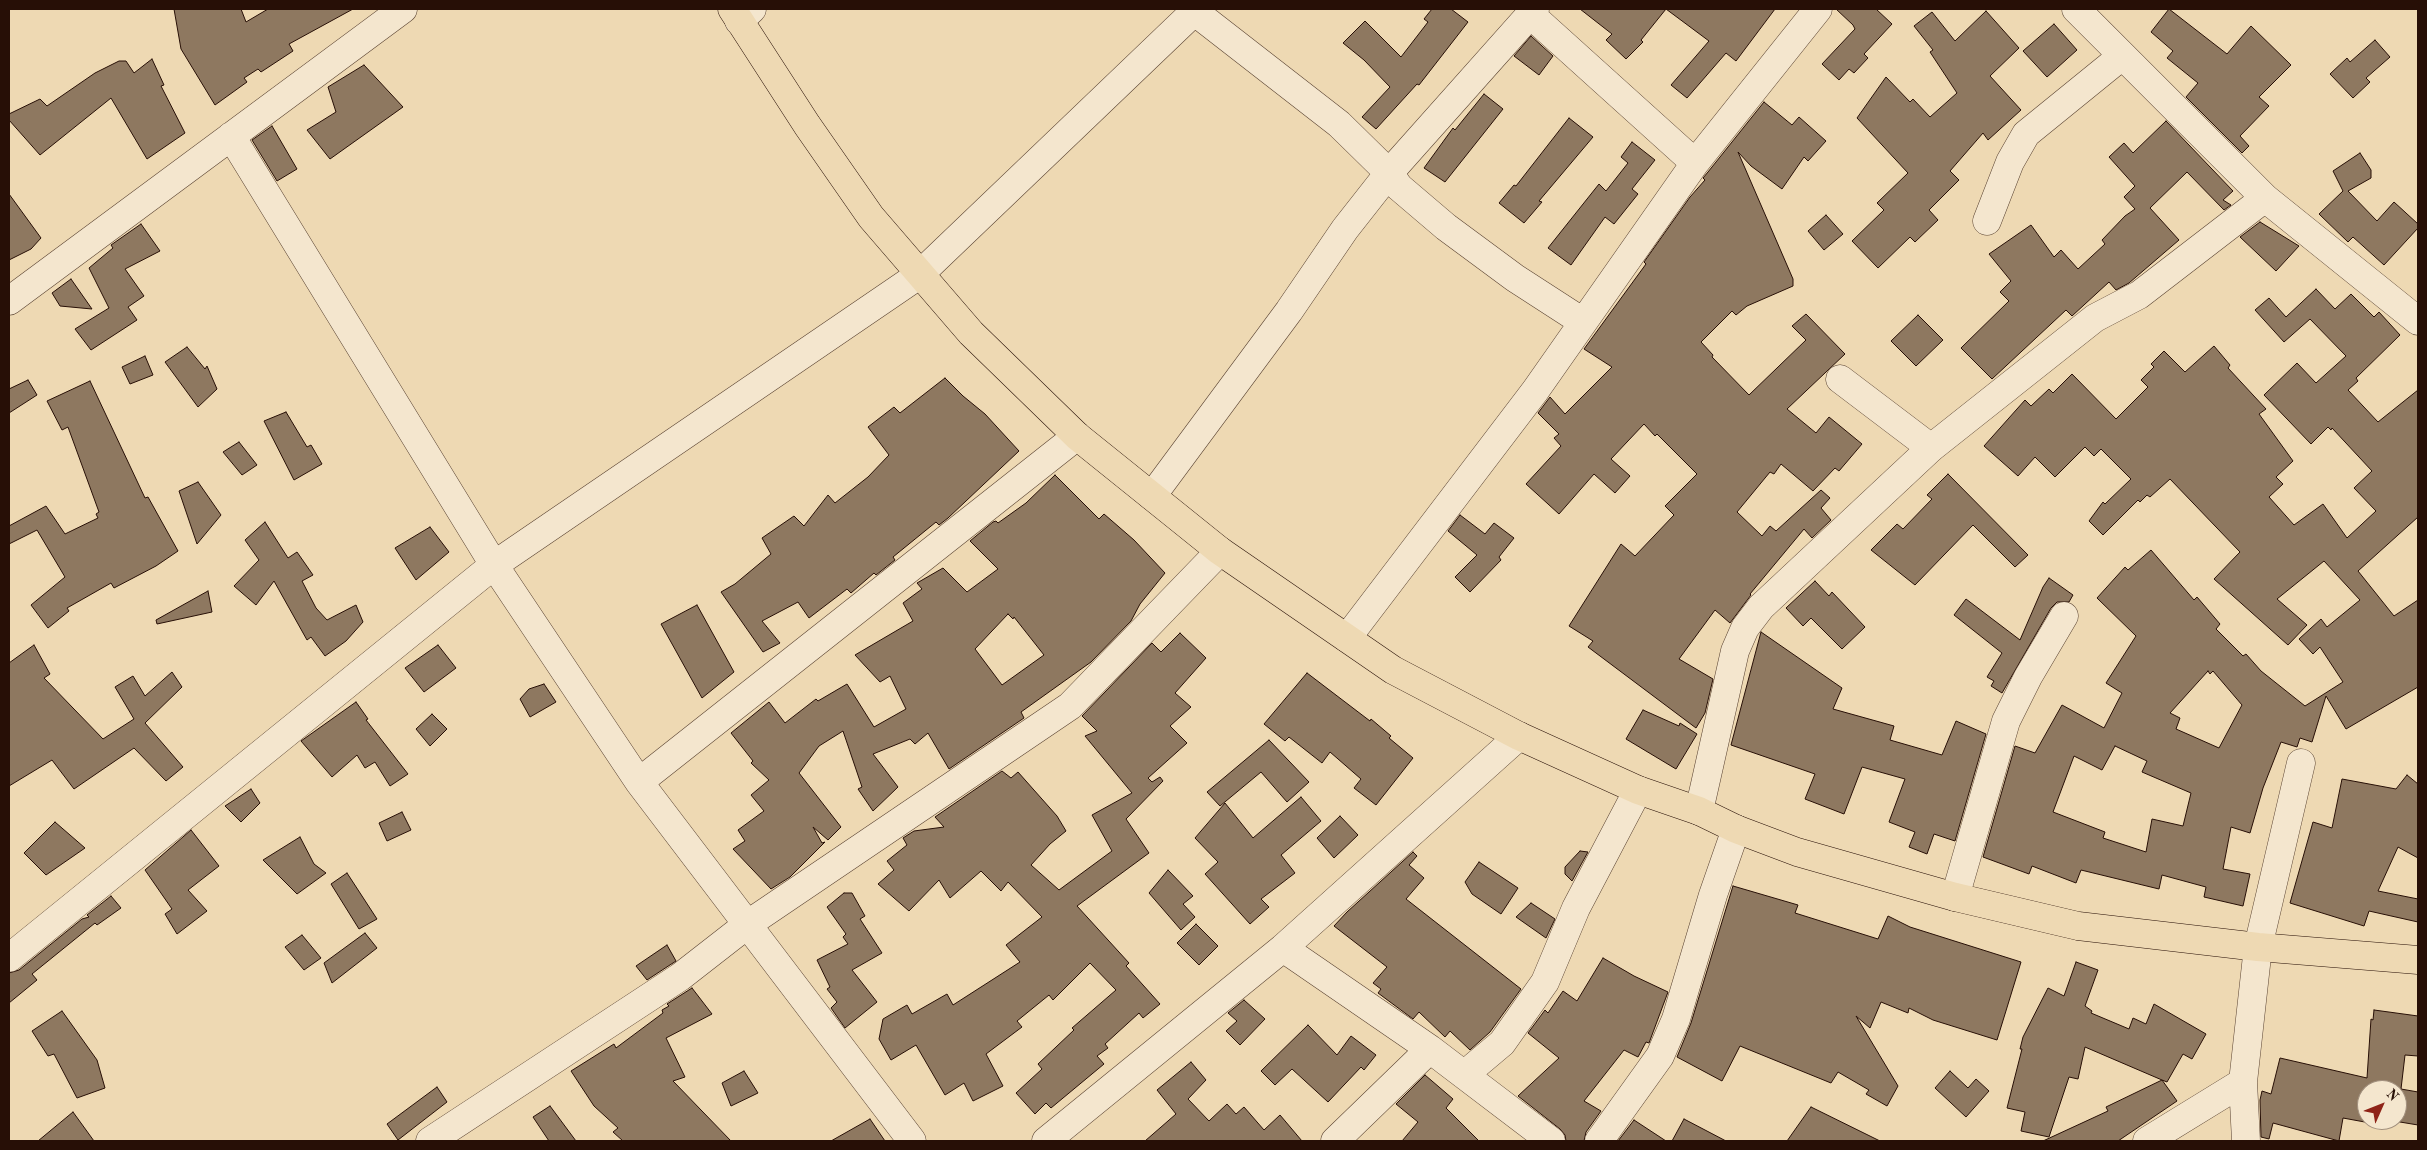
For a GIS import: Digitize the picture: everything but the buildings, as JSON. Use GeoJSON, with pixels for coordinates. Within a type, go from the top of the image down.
{"type":"FeatureCollection","features":[{"type":"Feature","properties":{"kind":"main road"},"geometry":{"type":"LineString","coordinates":[[741,13],[806,125],[871,217],[919,275],[971,333],[1078,436],[1220,551],[1392,670],[1519,736],[1638,790],[1699,812],[1736,829],[1797,852],[1955,896],[2078,926],[2258,948],[2418,960]]}},
{"type":"Feature","properties":{"kind":"street"},"geometry":{"type":"LineString","coordinates":[[9,301],[403,9]]}},
{"type":"Feature","properties":{"kind":"street"},"geometry":{"type":"LineString","coordinates":[[1347,638],[1535,391],[1695,163],[1818,9]]}},
{"type":"Feature","properties":{"kind":"street"},"geometry":{"type":"LineString","coordinates":[[2076,9],[2265,198],[2418,321]]}},
{"type":"Feature","properties":{"kind":"street"},"geometry":{"type":"LineString","coordinates":[[9,958],[494,565],[919,275],[1196,10],[1340,124],[1389,173],[1399,188],[1446,227],[1515,278],[1583,322]]}},
{"type":"Feature","properties":{"kind":"street"},"geometry":{"type":"LineString","coordinates":[[1152,496],[1289,312],[1345,229],[1389,173],[1533,12],[1695,163]]}},
{"type":"Feature","properties":{"kind":"street"},"geometry":{"type":"LineString","coordinates":[[1987,221],[2010,162],[2026,134],[2122,56]]}},
{"type":"Feature","properties":{"kind":"street"},"geometry":{"type":"LineString","coordinates":[[231,136],[494,565],[639,782],[912,1141]]}},
{"type":"Feature","properties":{"kind":"street"},"geometry":{"type":"LineString","coordinates":[[1699,812],[1734,651],[1745,628],[1761,607],[1931,448],[2095,318],[2139,295],[2265,198]]}},
{"type":"Feature","properties":{"kind":"street"},"geometry":{"type":"LineString","coordinates":[[1840,379],[1931,448]]}},
{"type":"Feature","properties":{"kind":"street"},"geometry":{"type":"LineString","coordinates":[[639,782],[1078,436]]}},
{"type":"Feature","properties":{"kind":"street"},"geometry":{"type":"LineString","coordinates":[[430,1141],[680,977],[748,924],[1070,706],[1220,551]]}},
{"type":"Feature","properties":{"kind":"street"},"geometry":{"type":"LineString","coordinates":[[1955,896],[2006,722],[2028,677],[2064,616]]}},
{"type":"Feature","properties":{"kind":"street"},"geometry":{"type":"LineString","coordinates":[[1046,1141],[1284,948],[1519,736]]}},
{"type":"Feature","properties":{"kind":"street"},"geometry":{"type":"LineString","coordinates":[[2246,1141],[2243,1082],[2258,948],[2302,763]]}},
{"type":"Feature","properties":{"kind":"street"},"geometry":{"type":"LineString","coordinates":[[1464,1075],[1502,1043],[1545,982],[1576,908],[1638,790]]}},
{"type":"Feature","properties":{"kind":"street"},"geometry":{"type":"LineString","coordinates":[[1600,1141],[1663,1048],[1676,1019],[1713,895],[1736,829]]}},
{"type":"Feature","properties":{"kind":"street"},"geometry":{"type":"LineString","coordinates":[[1284,948],[1430,1049],[1551,1141]]}},
{"type":"Feature","properties":{"kind":"street"},"geometry":{"type":"LineString","coordinates":[[1335,1141],[1430,1049]]}},
{"type":"Feature","properties":{"kind":"street"},"geometry":{"type":"LineString","coordinates":[[2147,1141],[2243,1082]]}}]}
